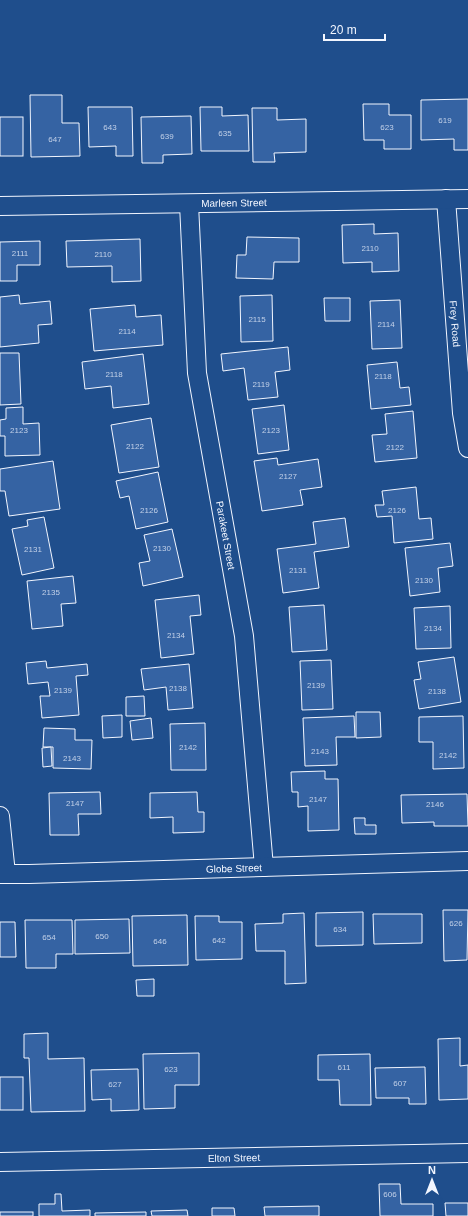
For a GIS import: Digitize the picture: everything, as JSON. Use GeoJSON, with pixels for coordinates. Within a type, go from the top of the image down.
{"type":"FeatureCollection","features":[{"type":"Feature","properties":{"kind":"street","name":"Frey Road"},"geometry":{"type":"LineString","coordinates":[[446,199],[462,413],[468,448]]}},
{"type":"Feature","properties":{"kind":"street","name":"Marleen Street"},"geometry":{"type":"LineString","coordinates":[[0,206],[468,199]]}},
{"type":"Feature","properties":{"kind":"street","name":"Parakeet Street"},"geometry":{"type":"LineString","coordinates":[[189,204],[197,373],[244,636],[264,867]]}},
{"type":"Feature","properties":{"kind":"street"},"geometry":{"type":"LineString","coordinates":[[0,816],[3,874]]}},
{"type":"Feature","properties":{"kind":"street","name":"Globe Street"},"geometry":{"type":"LineString","coordinates":[[3,874],[468,861]]}},
{"type":"Feature","properties":{"kind":"street","name":"Elton Street"},"geometry":{"type":"LineString","coordinates":[[0,1162],[468,1153]]}},
{"type":"Feature","properties":{"kind":"building"},"geometry":{"type":"Polygon","coordinates":[[[30,95],[62,95],[62,123],[79,123],[80,156],[31,157],[30,95]]]}},
{"type":"Feature","properties":{"kind":"building"},"geometry":{"type":"Polygon","coordinates":[[[468,99],[468,150],[454,150],[454,139],[421,140],[421,100],[468,99]]]}},
{"type":"Feature","properties":{"kind":"building"},"geometry":{"type":"Polygon","coordinates":[[[363,104],[389,104],[389,115],[411,115],[411,149],[384,149],[384,140],[364,140],[363,104]]]}},
{"type":"Feature","properties":{"kind":"building"},"geometry":{"type":"Polygon","coordinates":[[[88,107],[132,107],[133,156],[116,156],[116,146],[89,147],[88,107]]]}},
{"type":"Feature","properties":{"kind":"building"},"geometry":{"type":"Polygon","coordinates":[[[200,107],[222,107],[222,116],[248,115],[249,151],[201,151],[200,107]]]}},
{"type":"Feature","properties":{"kind":"building"},"geometry":{"type":"Polygon","coordinates":[[[252,108],[277,108],[277,120],[306,119],[306,152],[274,153],[275,162],[253,162],[252,108]]]}},
{"type":"Feature","properties":{"kind":"building"},"geometry":{"type":"Polygon","coordinates":[[[191,116],[192,154],[163,155],[163,163],[142,163],[141,117],[191,116]]]}},
{"type":"Feature","properties":{"kind":"building"},"geometry":{"type":"Polygon","coordinates":[[[0,117],[23,117],[23,156],[0,156],[0,117]]]}},
{"type":"Feature","properties":{"kind":"building"},"geometry":{"type":"Polygon","coordinates":[[[374,224],[374,234],[398,233],[399,271],[372,272],[372,262],[343,263],[342,225],[374,224]]]}},
{"type":"Feature","properties":{"kind":"building"},"geometry":{"type":"Polygon","coordinates":[[[247,237],[299,238],[299,262],[274,262],[273,279],[236,278],[237,255],[246,255],[247,237]]]}},
{"type":"Feature","properties":{"kind":"building"},"geometry":{"type":"Polygon","coordinates":[[[140,239],[141,281],[112,282],[112,266],[67,267],[66,241],[140,239]]]}},
{"type":"Feature","properties":{"kind":"building"},"geometry":{"type":"Polygon","coordinates":[[[40,241],[40,265],[17,265],[17,281],[0,281],[0,242],[40,241]]]}},
{"type":"Feature","properties":{"kind":"building"},"geometry":{"type":"Polygon","coordinates":[[[19,295],[20,304],[50,301],[52,324],[38,325],[39,343],[0,347],[0,297],[19,295]]]}},
{"type":"Feature","properties":{"kind":"building"},"geometry":{"type":"Polygon","coordinates":[[[272,295],[273,341],[241,342],[240,296],[272,295]]]}},
{"type":"Feature","properties":{"kind":"building"},"geometry":{"type":"Polygon","coordinates":[[[324,298],[350,298],[350,321],[325,321],[324,298]]]}},
{"type":"Feature","properties":{"kind":"building"},"geometry":{"type":"Polygon","coordinates":[[[400,300],[402,348],[372,349],[370,301],[400,300]]]}},
{"type":"Feature","properties":{"kind":"building"},"geometry":{"type":"Polygon","coordinates":[[[135,305],[136,317],[161,315],[163,345],[94,351],[90,309],[135,305]]]}},
{"type":"Feature","properties":{"kind":"building"},"geometry":{"type":"Polygon","coordinates":[[[288,347],[290,370],[275,372],[278,397],[248,400],[244,368],[223,371],[221,354],[288,347]]]}},
{"type":"Feature","properties":{"kind":"building"},"geometry":{"type":"Polygon","coordinates":[[[0,353],[19,353],[21,404],[0,405],[0,353]]]}},
{"type":"Feature","properties":{"kind":"building"},"geometry":{"type":"Polygon","coordinates":[[[143,354],[149,404],[113,408],[111,386],[85,389],[82,362],[143,354]]]}},
{"type":"Feature","properties":{"kind":"building"},"geometry":{"type":"Polygon","coordinates":[[[397,362],[400,388],[409,387],[411,405],[371,409],[367,365],[397,362]]]}},
{"type":"Feature","properties":{"kind":"building"},"geometry":{"type":"Polygon","coordinates":[[[284,405],[289,450],[258,454],[252,409],[284,405]]]}},
{"type":"Feature","properties":{"kind":"building"},"geometry":{"type":"Polygon","coordinates":[[[23,407],[23,424],[39,423],[40,455],[5,456],[5,436],[0,436],[0,420],[6,419],[6,408],[23,407]]]}},
{"type":"Feature","properties":{"kind":"building"},"geometry":{"type":"Polygon","coordinates":[[[413,411],[417,458],[375,462],[372,435],[387,434],[385,414],[413,411]]]}},
{"type":"Feature","properties":{"kind":"building"},"geometry":{"type":"Polygon","coordinates":[[[151,418],[159,467],[119,473],[111,425],[151,418]]]}},
{"type":"Feature","properties":{"kind":"building"},"geometry":{"type":"Polygon","coordinates":[[[277,458],[278,465],[318,459],[322,487],[300,490],[303,505],[262,511],[254,461],[277,458]]]}},
{"type":"Feature","properties":{"kind":"building"},"geometry":{"type":"Polygon","coordinates":[[[53,461],[60,509],[9,516],[5,491],[0,491],[0,469],[53,461]]]}},
{"type":"Feature","properties":{"kind":"building"},"geometry":{"type":"Polygon","coordinates":[[[158,472],[168,522],[136,529],[129,496],[120,498],[116,481],[158,472]]]}},
{"type":"Feature","properties":{"kind":"building"},"geometry":{"type":"Polygon","coordinates":[[[416,487],[419,519],[431,518],[433,539],[394,543],[392,516],[377,517],[375,505],[384,505],[382,491],[416,487]]]}},
{"type":"Feature","properties":{"kind":"building"},"geometry":{"type":"Polygon","coordinates":[[[44,517],[54,568],[22,575],[12,529],[28,526],[27,520],[44,517]]]}},
{"type":"Feature","properties":{"kind":"building"},"geometry":{"type":"Polygon","coordinates":[[[345,518],[349,547],[314,552],[319,588],[283,593],[277,549],[316,544],[313,522],[345,518]]]}},
{"type":"Feature","properties":{"kind":"building"},"geometry":{"type":"Polygon","coordinates":[[[172,529],[183,577],[143,586],[139,563],[150,561],[144,535],[172,529]]]}},
{"type":"Feature","properties":{"kind":"building"},"geometry":{"type":"Polygon","coordinates":[[[450,543],[453,566],[438,568],[440,592],[410,596],[405,548],[450,543]]]}},
{"type":"Feature","properties":{"kind":"building"},"geometry":{"type":"Polygon","coordinates":[[[73,576],[76,603],[61,604],[63,626],[32,629],[27,581],[73,576]]]}},
{"type":"Feature","properties":{"kind":"building"},"geometry":{"type":"Polygon","coordinates":[[[199,595],[201,615],[190,616],[194,654],[161,658],[155,600],[199,595]]]}},
{"type":"Feature","properties":{"kind":"building"},"geometry":{"type":"Polygon","coordinates":[[[324,605],[327,650],[292,652],[289,607],[324,605]]]}},
{"type":"Feature","properties":{"kind":"building"},"geometry":{"type":"Polygon","coordinates":[[[450,606],[451,648],[416,649],[414,608],[450,606]]]}},
{"type":"Feature","properties":{"kind":"building"},"geometry":{"type":"Polygon","coordinates":[[[454,657],[461,702],[419,709],[414,680],[421,679],[418,662],[454,657]]]}},
{"type":"Feature","properties":{"kind":"building"},"geometry":{"type":"Polygon","coordinates":[[[331,660],[333,709],[302,710],[300,661],[331,660]]]}},
{"type":"Feature","properties":{"kind":"building"},"geometry":{"type":"Polygon","coordinates":[[[46,661],[47,668],[87,664],[88,675],[76,676],[79,715],[42,718],[40,696],[50,696],[48,682],[28,684],[26,663],[46,661]]]}},
{"type":"Feature","properties":{"kind":"building"},"geometry":{"type":"Polygon","coordinates":[[[189,664],[193,708],[168,710],[166,687],[144,690],[141,669],[189,664]]]}},
{"type":"Feature","properties":{"kind":"building"},"geometry":{"type":"Polygon","coordinates":[[[144,696],[145,716],[126,716],[126,697],[144,696]]]}},
{"type":"Feature","properties":{"kind":"building"},"geometry":{"type":"Polygon","coordinates":[[[356,712],[380,712],[381,737],[356,738],[356,712]]]}},
{"type":"Feature","properties":{"kind":"building"},"geometry":{"type":"Polygon","coordinates":[[[122,715],[122,737],[103,738],[102,716],[122,715]]]}},
{"type":"Feature","properties":{"kind":"building"},"geometry":{"type":"Polygon","coordinates":[[[354,716],[355,737],[336,737],[337,765],[305,766],[303,718],[354,716]]]}},
{"type":"Feature","properties":{"kind":"building"},"geometry":{"type":"Polygon","coordinates":[[[463,716],[464,768],[433,769],[433,742],[419,742],[419,717],[463,716]]]}},
{"type":"Feature","properties":{"kind":"building"},"geometry":{"type":"Polygon","coordinates":[[[151,718],[153,738],[132,740],[130,721],[151,718]]]}},
{"type":"Feature","properties":{"kind":"building"},"geometry":{"type":"Polygon","coordinates":[[[205,723],[206,770],[171,770],[170,724],[205,723]]]}},
{"type":"Feature","properties":{"kind":"building"},"geometry":{"type":"Polygon","coordinates":[[[44,728],[75,729],[75,740],[92,740],[91,769],[53,768],[53,747],[43,747],[44,728]]]}},
{"type":"Feature","properties":{"kind":"building"},"geometry":{"type":"Polygon","coordinates":[[[51,747],[52,766],[43,767],[42,748],[51,747]]]}},
{"type":"Feature","properties":{"kind":"building"},"geometry":{"type":"Polygon","coordinates":[[[325,771],[325,779],[338,779],[339,830],[308,831],[308,806],[298,807],[298,792],[292,792],[291,772],[325,771]]]}},
{"type":"Feature","properties":{"kind":"building"},"geometry":{"type":"Polygon","coordinates":[[[100,792],[101,814],[78,814],[79,835],[50,835],[49,793],[100,792]]]}},
{"type":"Feature","properties":{"kind":"building"},"geometry":{"type":"Polygon","coordinates":[[[197,792],[198,812],[204,812],[204,832],[173,833],[173,817],[150,818],[150,793],[197,792]]]}},
{"type":"Feature","properties":{"kind":"building"},"geometry":{"type":"Polygon","coordinates":[[[467,794],[468,826],[434,826],[434,822],[402,823],[401,795],[467,794]]]}},
{"type":"Feature","properties":{"kind":"building"},"geometry":{"type":"Polygon","coordinates":[[[354,818],[365,818],[365,825],[376,825],[376,834],[355,834],[354,818]]]}},
{"type":"Feature","properties":{"kind":"building"},"geometry":{"type":"Polygon","coordinates":[[[443,910],[468,910],[467,960],[444,961],[443,910]]]}},
{"type":"Feature","properties":{"kind":"building"},"geometry":{"type":"Polygon","coordinates":[[[363,912],[363,945],[316,946],[316,913],[363,912]]]}},
{"type":"Feature","properties":{"kind":"building"},"geometry":{"type":"Polygon","coordinates":[[[304,913],[306,983],[285,984],[285,951],[256,951],[255,924],[283,923],[283,914],[304,913]]]}},
{"type":"Feature","properties":{"kind":"building"},"geometry":{"type":"Polygon","coordinates":[[[373,914],[422,914],[422,943],[374,944],[373,914]]]}},
{"type":"Feature","properties":{"kind":"building"},"geometry":{"type":"Polygon","coordinates":[[[187,915],[188,965],[133,966],[132,916],[187,915]]]}},
{"type":"Feature","properties":{"kind":"building"},"geometry":{"type":"Polygon","coordinates":[[[195,916],[219,916],[219,922],[242,922],[242,959],[196,960],[195,916]]]}},
{"type":"Feature","properties":{"kind":"building"},"geometry":{"type":"Polygon","coordinates":[[[129,919],[130,953],[75,954],[75,920],[129,919]]]}},
{"type":"Feature","properties":{"kind":"building"},"geometry":{"type":"Polygon","coordinates":[[[25,920],[72,920],[73,954],[56,954],[56,968],[26,968],[25,920]]]}},
{"type":"Feature","properties":{"kind":"building"},"geometry":{"type":"Polygon","coordinates":[[[0,922],[15,922],[16,957],[0,957],[0,922]]]}},
{"type":"Feature","properties":{"kind":"building"},"geometry":{"type":"Polygon","coordinates":[[[154,979],[154,996],[137,996],[136,980],[154,979]]]}},
{"type":"Feature","properties":{"kind":"building"},"geometry":{"type":"Polygon","coordinates":[[[48,1033],[48,1059],[84,1058],[85,1111],[31,1112],[29,1058],[24,1058],[24,1034],[48,1033]]]}},
{"type":"Feature","properties":{"kind":"building"},"geometry":{"type":"Polygon","coordinates":[[[460,1038],[460,1066],[468,1065],[468,1099],[439,1100],[438,1039],[460,1038]]]}},
{"type":"Feature","properties":{"kind":"building"},"geometry":{"type":"Polygon","coordinates":[[[199,1053],[199,1085],[175,1085],[175,1108],[144,1109],[143,1054],[199,1053]]]}},
{"type":"Feature","properties":{"kind":"building"},"geometry":{"type":"Polygon","coordinates":[[[370,1054],[371,1105],[340,1105],[339,1080],[318,1080],[318,1055],[370,1054]]]}},
{"type":"Feature","properties":{"kind":"building"},"geometry":{"type":"Polygon","coordinates":[[[425,1067],[426,1104],[409,1104],[409,1098],[376,1098],[375,1068],[425,1067]]]}},
{"type":"Feature","properties":{"kind":"building"},"geometry":{"type":"Polygon","coordinates":[[[138,1069],[139,1110],[111,1111],[111,1099],[92,1100],[91,1070],[138,1069]]]}},
{"type":"Feature","properties":{"kind":"building"},"geometry":{"type":"Polygon","coordinates":[[[0,1077],[23,1077],[23,1110],[0,1110],[0,1077]]]}},
{"type":"Feature","properties":{"kind":"building"},"geometry":{"type":"Polygon","coordinates":[[[379,1184],[400,1184],[401,1204],[433,1204],[433,1216],[380,1216],[379,1184]]]}},
{"type":"Feature","properties":{"kind":"building"},"geometry":{"type":"Polygon","coordinates":[[[55,1194],[61,1194],[62,1211],[90,1210],[90,1216],[39,1216],[39,1204],[55,1204],[55,1194]]]}},
{"type":"Feature","properties":{"kind":"building"},"geometry":{"type":"Polygon","coordinates":[[[445,1203],[468,1203],[468,1216],[446,1216],[445,1203]]]}},
{"type":"Feature","properties":{"kind":"building"},"geometry":{"type":"Polygon","coordinates":[[[319,1206],[319,1216],[265,1216],[264,1207],[319,1206]]]}},
{"type":"Feature","properties":{"kind":"building"},"geometry":{"type":"Polygon","coordinates":[[[212,1208],[234,1208],[235,1216],[212,1216],[212,1208]]]}},
{"type":"Feature","properties":{"kind":"building"},"geometry":{"type":"Polygon","coordinates":[[[187,1210],[188,1216],[152,1216],[151,1211],[187,1210]]]}},
{"type":"Feature","properties":{"kind":"building"},"geometry":{"type":"Polygon","coordinates":[[[0,1212],[33,1212],[33,1216],[0,1216],[0,1212]]]}},
{"type":"Feature","properties":{"kind":"building"},"geometry":{"type":"Polygon","coordinates":[[[146,1212],[146,1216],[95,1216],[95,1213],[146,1212]]]}}]}
